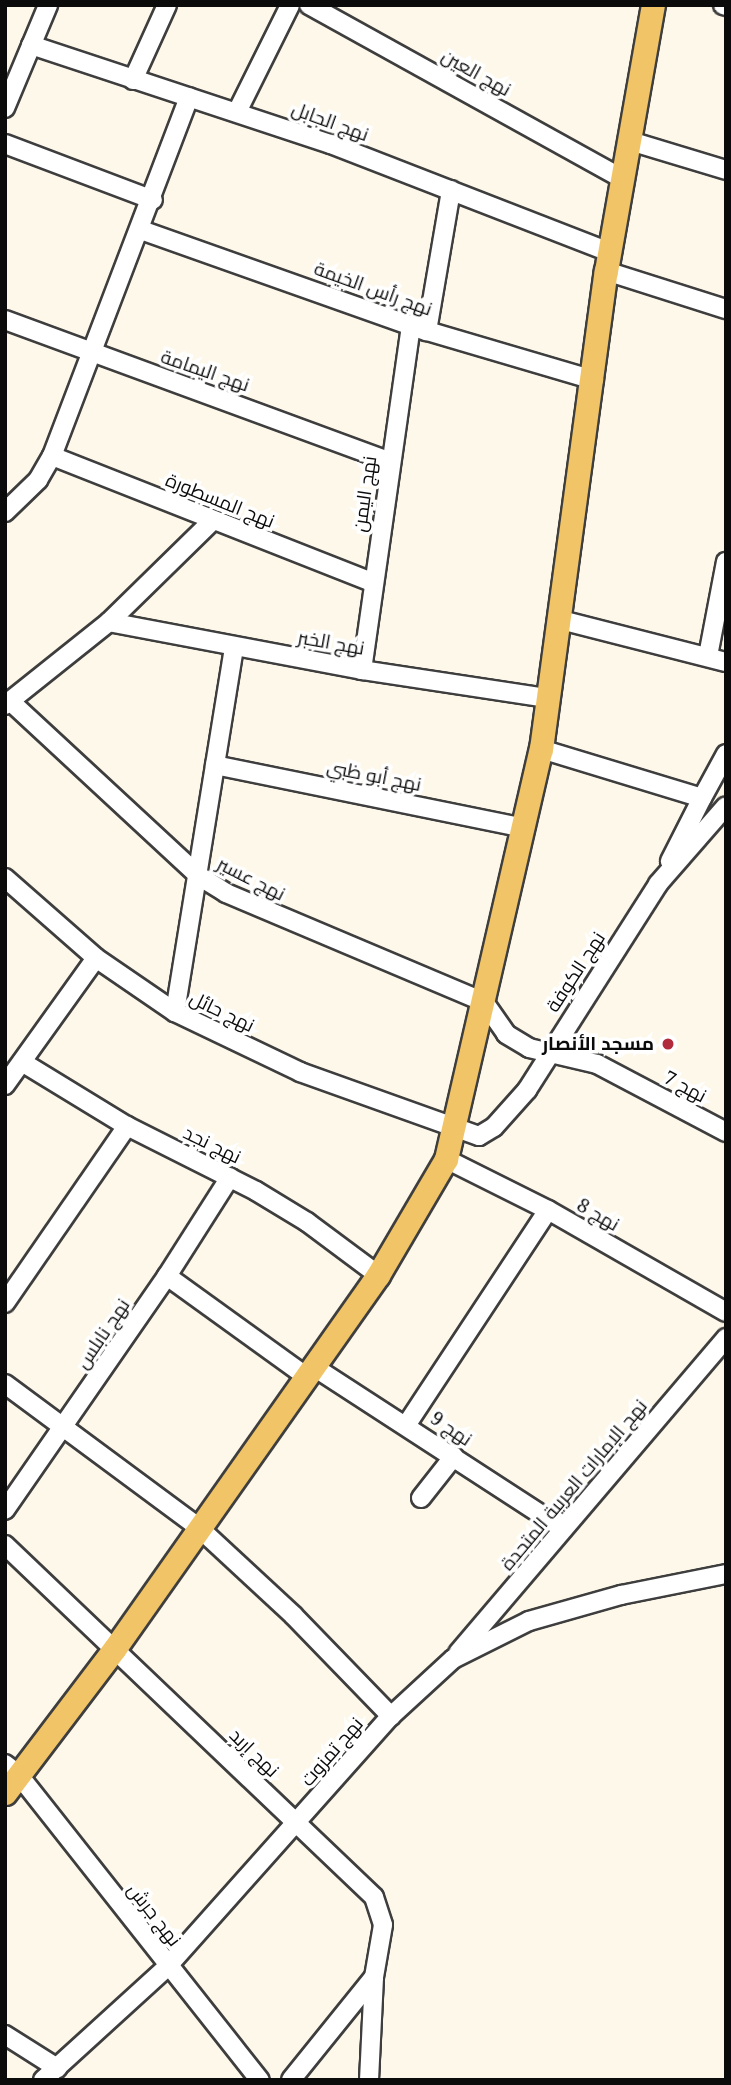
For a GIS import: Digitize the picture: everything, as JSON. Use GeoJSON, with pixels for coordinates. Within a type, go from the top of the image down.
{"type":"FeatureCollection","features":[{"type":"Feature","properties":{"kind":"main road"},"geometry":{"type":"LineString","coordinates":[[5,1793],[12,1769],[115,1648],[197,1526],[378,1275],[446,1160],[541,749],[557,620],[594,380],[608,262],[653,5]]}},
{"type":"Feature","properties":{"kind":"street"},"geometry":{"type":"LineString","coordinates":[[5,108],[48,5]]}},
{"type":"Feature","properties":{"kind":"street"},"geometry":{"type":"LineString","coordinates":[[133,80],[167,5]]}},
{"type":"Feature","properties":{"kind":"street"},"geometry":{"type":"LineString","coordinates":[[237,112],[290,5]]}},
{"type":"Feature","properties":{"kind":"street","name":"نهج العين"},"geometry":{"type":"LineString","coordinates":[[309,5],[621,178]]}},
{"type":"Feature","properties":{"kind":"street","name":"نهج الجابل"},"geometry":{"type":"LineString","coordinates":[[31,45],[237,112],[451,190],[608,262],[726,309]]}},
{"type":"Feature","properties":{"kind":"street"},"geometry":{"type":"LineString","coordinates":[[5,512],[38,480],[52,456],[153,200],[189,97]]}},
{"type":"Feature","properties":{"kind":"street"},"geometry":{"type":"LineString","coordinates":[[630,141],[726,170]]}},
{"type":"Feature","properties":{"kind":"street"},"geometry":{"type":"LineString","coordinates":[[5,144],[153,200]]}},
{"type":"Feature","properties":{"kind":"street","name":"نهج اليمن"},"geometry":{"type":"LineString","coordinates":[[362,670],[391,462],[451,190]]}},
{"type":"Feature","properties":{"kind":"street","name":"نهج رأس الخيمة"},"geometry":{"type":"LineString","coordinates":[[141,230],[419,328],[594,380]]}},
{"type":"Feature","properties":{"kind":"street","name":"نهج اليمامة"},"geometry":{"type":"LineString","coordinates":[[5,320],[391,462]]}},
{"type":"Feature","properties":{"kind":"street","name":"نهج المسطورة"},"geometry":{"type":"LineString","coordinates":[[52,456],[374,583]]}},
{"type":"Feature","properties":{"kind":"street"},"geometry":{"type":"LineString","coordinates":[[8,703],[109,622],[212,521]]}},
{"type":"Feature","properties":{"kind":"street"},"geometry":{"type":"LineString","coordinates":[[708,656],[726,562]]}},
{"type":"Feature","properties":{"kind":"street"},"geometry":{"type":"LineString","coordinates":[[557,620],[726,662]]}},
{"type":"Feature","properties":{"kind":"street","name":"نهج الخبر"},"geometry":{"type":"LineString","coordinates":[[109,622],[362,670],[547,698]]}},
{"type":"Feature","properties":{"kind":"street"},"geometry":{"type":"LineString","coordinates":[[174,1012],[199,876],[234,646]]}},
{"type":"Feature","properties":{"kind":"street","name":"نهج عسير"},"geometry":{"type":"LineString","coordinates":[[8,703],[199,876],[267,912],[484,1002]]}},
{"type":"Feature","properties":{"kind":"street"},"geometry":{"type":"LineString","coordinates":[[541,749],[702,798]]}},
{"type":"Feature","properties":{"kind":"street"},"geometry":{"type":"LineString","coordinates":[[658,884],[726,754]]}},
{"type":"Feature","properties":{"kind":"street","name":"نهج أبو ظبي"},"geometry":{"type":"LineString","coordinates":[[215,765],[524,828]]}},
{"type":"Feature","properties":{"kind":"street","name":"نهج الكوفة"},"geometry":{"type":"LineString","coordinates":[[452,1129],[479,1136],[494,1127],[527,1090],[658,884],[723,814]]}},
{"type":"Feature","properties":{"kind":"street","name":"نهج حائل"},"geometry":{"type":"LineString","coordinates":[[5,878],[96,958],[174,1012],[300,1072],[452,1129]]}},
{"type":"Feature","properties":{"kind":"street"},"geometry":{"type":"LineString","coordinates":[[5,1086],[96,958]]}},
{"type":"Feature","properties":{"kind":"street","name":"نهج 7"},"geometry":{"type":"LineString","coordinates":[[484,1002],[506,1034],[529,1048],[550,1050],[597,1064],[726,1132]]}},
{"type":"Feature","properties":{"kind":"street","name":"نهج نجد"},"geometry":{"type":"LineString","coordinates":[[22,1062],[127,1126],[230,1177],[307,1222],[378,1275]]}},
{"type":"Feature","properties":{"kind":"street"},"geometry":{"type":"LineString","coordinates":[[5,1303],[127,1126]]}},
{"type":"Feature","properties":{"kind":"street","name":"نهج 8"},"geometry":{"type":"LineString","coordinates":[[446,1160],[548,1210],[726,1312]]}},
{"type":"Feature","properties":{"kind":"street","name":"نهج نابلس"},"geometry":{"type":"LineString","coordinates":[[5,1510],[63,1431],[230,1177]]}},
{"type":"Feature","properties":{"kind":"street"},"geometry":{"type":"LineString","coordinates":[[407,1424],[548,1210]]}},
{"type":"Feature","properties":{"kind":"street","name":"نهج 9"},"geometry":{"type":"LineString","coordinates":[[167,1276],[310,1372],[407,1424],[563,1529]]}},
{"type":"Feature","properties":{"kind":"street","name":"نهج الإمارات العربية المتحدة"},"geometry":{"type":"LineString","coordinates":[[453,1658],[726,1338]]}},
{"type":"Feature","properties":{"kind":"street"},"geometry":{"type":"LineString","coordinates":[[5,1384],[63,1431],[197,1526],[293,1615],[391,1716]]}},
{"type":"Feature","properties":{"kind":"street"},"geometry":{"type":"LineString","coordinates":[[421,1498],[454,1456]]}},
{"type":"Feature","properties":{"kind":"street","name":"نهج إربد"},"geometry":{"type":"LineString","coordinates":[[5,1545],[374,1897],[383,1924],[374,1977]]}},
{"type":"Feature","properties":{"kind":"street","name":"نهج تمزوت"},"geometry":{"type":"LineString","coordinates":[[50,2074],[167,1967],[391,1716],[453,1658],[529,1621],[621,1595],[726,1574]]}},
{"type":"Feature","properties":{"kind":"street","name":"نهج جرش"},"geometry":{"type":"LineString","coordinates":[[12,1769],[167,1967],[260,2080]]}},
{"type":"Feature","properties":{"kind":"street"},"geometry":{"type":"LineString","coordinates":[[291,2080],[374,1977]]}},
{"type":"Feature","properties":{"kind":"street"},"geometry":{"type":"LineString","coordinates":[[369,2080],[374,1977]]}},
{"type":"Feature","properties":{"kind":"street"},"geometry":{"type":"LineString","coordinates":[[5,2035],[50,2074]]}},
{"type":"Feature","properties":{"kind":"place","name":"مسجد الأنصار"},"geometry":{"type":"Point","coordinates":[668,1044]}}]}
